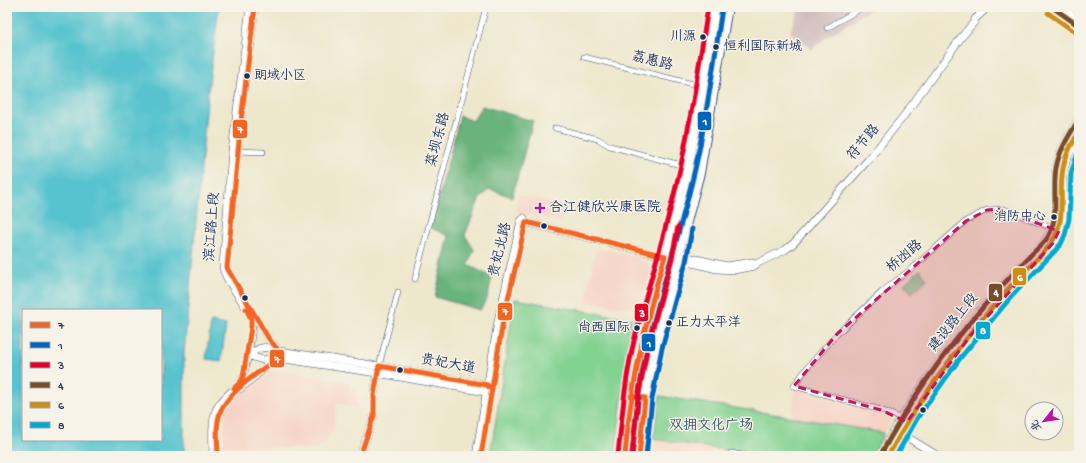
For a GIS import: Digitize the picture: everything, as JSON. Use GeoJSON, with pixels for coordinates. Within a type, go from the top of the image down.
{"type":"FeatureCollection","features":[{"type":"Feature","properties":{"kind":"main road","name":"滨江路上段"},"geometry":{"type":"LineString","coordinates":[[213,456],[213,422],[216,411],[222,401],[242,380],[251,327],[251,319],[223,269],[250,7]]}},
{"type":"Feature","properties":{"kind":"main road","name":"滨江路上段"},"geometry":{"type":"LineString","coordinates":[[255,7],[235,151],[227,268],[279,354]]}},
{"type":"Feature","properties":{"kind":"main road"},"geometry":{"type":"LineString","coordinates":[[625,456],[631,396],[641,344],[688,167],[703,87],[715,7]]}},
{"type":"Feature","properties":{"kind":"main road"},"geometry":{"type":"LineString","coordinates":[[639,456],[647,386],[655,346],[673,282],[681,244],[700,173],[728,7]]}},
{"type":"Feature","properties":{"kind":"main road","name":"符节路"},"geometry":{"type":"LineString","coordinates":[[974,22],[975,18],[988,7]]}},
{"type":"Feature","properties":{"kind":"main road","name":"符节路"},"geometry":{"type":"LineString","coordinates":[[523,220],[665,254],[726,271],[754,266],[793,244],[811,225],[868,160],[902,118],[974,22],[993,7]]}},
{"type":"Feature","properties":{"kind":"main road"},"geometry":{"type":"LineString","coordinates":[[1052,7],[1079,21]]}},
{"type":"Feature","properties":{"kind":"main road"},"geometry":{"type":"LineString","coordinates":[[1060,7],[1079,21]]}},
{"type":"Feature","properties":{"kind":"main road","name":"建设路上段"},"geometry":{"type":"LineString","coordinates":[[1056,229],[1056,168],[1061,152],[1079,119]]}},
{"type":"Feature","properties":{"kind":"main road","name":"建设路上段"},"geometry":{"type":"LineString","coordinates":[[897,431],[966,341],[1016,281],[1053,243],[1056,229],[1063,214],[1063,176],[1068,156],[1079,135]]}},
{"type":"Feature","properties":{"kind":"main road","name":"贵妃北路"},"geometry":{"type":"LineString","coordinates":[[488,389],[523,220]]}},
{"type":"Feature","properties":{"kind":"main road"},"geometry":{"type":"LineString","coordinates":[[658,277],[673,282]]}},
{"type":"Feature","properties":{"kind":"main road"},"geometry":{"type":"LineString","coordinates":[[247,355],[265,346],[279,354]]}},
{"type":"Feature","properties":{"kind":"main road"},"geometry":{"type":"LineString","coordinates":[[247,355],[263,360],[279,354]]}},
{"type":"Feature","properties":{"kind":"main road"},"geometry":{"type":"LineString","coordinates":[[218,456],[218,424],[222,409],[244,386],[279,354]]}},
{"type":"Feature","properties":{"kind":"main road","name":"贵妃大道"},"geometry":{"type":"LineString","coordinates":[[279,354],[378,369],[488,389]]}},
{"type":"Feature","properties":{"kind":"main road"},"geometry":{"type":"LineString","coordinates":[[360,456],[374,416],[374,394],[378,369]]}},
{"type":"Feature","properties":{"kind":"main road"},"geometry":{"type":"LineString","coordinates":[[633,384],[647,386]]}},
{"type":"Feature","properties":{"kind":"main road"},"geometry":{"type":"LineString","coordinates":[[476,456],[488,389]]}},
{"type":"Feature","properties":{"kind":"main road"},"geometry":{"type":"LineString","coordinates":[[481,456],[488,389]]}},
{"type":"Feature","properties":{"kind":"main road"},"geometry":{"type":"LineString","coordinates":[[631,396],[645,398]]}},
{"type":"Feature","properties":{"kind":"main road"},"geometry":{"type":"LineString","coordinates":[[880,456],[897,431]]}},
{"type":"Feature","properties":{"kind":"main road"},"geometry":{"type":"LineString","coordinates":[[888,456],[897,431]]}},
{"type":"Feature","properties":{"kind":"main road"},"geometry":{"type":"LineString","coordinates":[[897,431],[938,456]]}},
{"type":"Feature","properties":{"kind":"street","name":"菜坝东路"},"geometry":{"type":"LineString","coordinates":[[415,279],[486,7]]}},
{"type":"Feature","properties":{"kind":"street"},"geometry":{"type":"LineString","coordinates":[[827,28],[863,7]]}},
{"type":"Feature","properties":{"kind":"street","name":"荔惠路"},"geometry":{"type":"LineString","coordinates":[[584,57],[686,84],[713,89]]}},
{"type":"Feature","properties":{"kind":"street"},"geometry":{"type":"LineString","coordinates":[[555,128],[598,139],[610,146],[688,167]]}},
{"type":"Feature","properties":{"kind":"street"},"geometry":{"type":"LineString","coordinates":[[235,151],[263,152]]}},
{"type":"Feature","properties":{"kind":"street","name":"桥凼路"},"geometry":{"type":"LineString","coordinates":[[904,420],[881,410],[794,386],[807,368],[837,334],[884,290],[915,266],[966,221],[987,210],[998,209],[1009,211],[1056,229]]}},
{"type":"Feature","properties":{"kind":"street"},"geometry":{"type":"LineString","coordinates":[[378,369],[398,292]]}},
{"type":"Feature","properties":{"kind":"street"},"geometry":{"type":"LineString","coordinates":[[729,455],[747,456]]}},
{"type":"Feature","properties":{"kind":"highlighted area"},"geometry":{"type":"Polygon","coordinates":[[[998,209],[1059,231],[1053,243],[970,336],[907,422],[881,410],[794,386],[837,334],[966,221],[987,210],[998,209]]]}},
{"type":"Feature","properties":{"kind":"shaded area"},"geometry":{"type":"Polygon","coordinates":[[[800,7],[874,7],[839,29],[816,45],[812,50],[790,32],[800,7]]]}},
{"type":"Feature","properties":{"kind":"shaded area","name":"合江健欣兴康医院"},"geometry":{"type":"Polygon","coordinates":[[[519,195],[565,206],[561,222],[516,210],[519,195]]]}},
{"type":"Feature","properties":{"kind":"shaded area"},"geometry":{"type":"Polygon","coordinates":[[[596,248],[640,258],[648,262],[651,269],[650,276],[641,302],[638,306],[632,308],[586,302],[596,248]]]}},
{"type":"Feature","properties":{"kind":"shaded area"},"geometry":{"type":"Polygon","coordinates":[[[279,371],[348,383],[359,399],[357,408],[337,403],[333,433],[329,432],[326,444],[314,449],[224,446],[225,405],[243,387],[261,373],[279,371]]]}},
{"type":"Feature","properties":{"kind":"shaded area"},"geometry":{"type":"Polygon","coordinates":[[[795,389],[882,413],[887,415],[891,421],[884,433],[792,417],[795,389]]]}},
{"type":"Feature","properties":{"kind":"shaded area"},"geometry":{"type":"Polygon","coordinates":[[[655,439],[711,448],[711,456],[654,456],[655,439]]]}},
{"type":"Feature","properties":{"kind":"green space"},"geometry":{"type":"Polygon","coordinates":[[[482,106],[533,121],[512,197],[489,189],[479,200],[465,235],[474,250],[468,265],[492,277],[487,299],[480,310],[435,297],[449,236],[431,228],[460,116],[473,121],[482,106]]]}},
{"type":"Feature","properties":{"kind":"green space"},"geometry":{"type":"Polygon","coordinates":[[[920,270],[927,279],[912,293],[904,284],[920,270]]]}},
{"type":"Feature","properties":{"kind":"green space"},"geometry":{"type":"Polygon","coordinates":[[[515,299],[632,319],[615,456],[490,456],[515,299]]]}},
{"type":"Feature","properties":{"kind":"green space","name":"双拥文化广场"},"geometry":{"type":"Polygon","coordinates":[[[659,396],[884,433],[872,456],[762,456],[655,439],[655,437],[651,437],[655,432],[659,396]]]}},
{"type":"Feature","properties":{"kind":"water"},"geometry":{"type":"Polygon","coordinates":[[[7,7],[219,7],[208,91],[184,352],[184,456],[7,456],[7,7]]]}},
{"type":"Feature","properties":{"kind":"water"},"geometry":{"type":"Polygon","coordinates":[[[211,322],[226,325],[221,361],[206,359],[211,322]]]}},
{"type":"Feature","properties":{"kind":"transit line","name":"7"},"geometry":{"type":"LineString","coordinates":[[218,456],[218,418],[224,405],[245,382],[278,358],[279,351],[269,339],[227,268],[241,121],[255,7]]}},
{"type":"Feature","properties":{"kind":"transit line","name":"3"},"geometry":{"type":"LineString","coordinates":[[618,455],[624,398],[631,355],[681,165],[708,7]]}},
{"type":"Feature","properties":{"kind":"transit line","name":"4"},"geometry":{"type":"LineString","coordinates":[[1052,7],[1079,26]]}},
{"type":"Feature","properties":{"kind":"transit line","name":"1"},"geometry":{"type":"LineString","coordinates":[[632,456],[642,373],[653,323],[684,214],[695,169],[707,109],[722,8]]}},
{"type":"Feature","properties":{"kind":"transit line","name":"6"},"geometry":{"type":"LineString","coordinates":[[1048,13],[1075,32]]}},
{"type":"Feature","properties":{"kind":"transit line","name":"4"},"geometry":{"type":"LineString","coordinates":[[880,456],[903,416],[941,359],[995,293],[1031,254],[1044,243],[1048,237],[1052,229],[1055,212],[1055,177],[1057,161],[1065,142],[1079,119]]}},
{"type":"Feature","properties":{"kind":"transit line","name":"6"},"geometry":{"type":"LineString","coordinates":[[888,456],[924,396],[951,359],[994,305],[1052,242],[1057,233],[1061,215],[1064,163],[1079,132]]}},
{"type":"Feature","properties":{"kind":"transit line","name":"8"},"geometry":{"type":"LineString","coordinates":[[896,456],[918,417],[961,357],[1012,296],[1061,244],[1069,219],[1071,173],[1079,150]]}},
{"type":"Feature","properties":{"kind":"transit line","name":"7"},"geometry":{"type":"LineString","coordinates":[[481,456],[503,321],[526,222],[665,256],[639,355],[627,430],[625,456]]}},
{"type":"Feature","properties":{"kind":"transit line","name":"3"},"geometry":{"type":"LineString","coordinates":[[632,455],[638,397],[648,345],[672,258],[678,227]]}},
{"type":"Feature","properties":{"kind":"transit line","name":"1"},"geometry":{"type":"LineString","coordinates":[[646,456],[652,399],[662,348],[686,262],[692,229]]}},
{"type":"Feature","properties":{"kind":"transit line","name":"7"},"geometry":{"type":"LineString","coordinates":[[234,388],[240,383],[243,377],[251,327],[251,319],[246,309]]}},
{"type":"Feature","properties":{"kind":"transit line","name":"7"},"geometry":{"type":"LineString","coordinates":[[360,456],[374,416],[374,395],[379,366],[487,385],[491,389]]}},
{"type":"Feature","properties":{"kind":"transit line","name":"7"},"geometry":{"type":"LineString","coordinates":[[631,396],[645,398],[639,456]]}},
{"type":"Feature","properties":{"kind":"place","name":"川源"},"geometry":{"type":"Point","coordinates":[703,37]}},
{"type":"Feature","properties":{"kind":"place","name":"恒利国际新城"},"geometry":{"type":"Point","coordinates":[716,47]}},
{"type":"Feature","properties":{"kind":"place","name":"朗域小区"},"geometry":{"type":"Point","coordinates":[247,76]}},
{"type":"Feature","properties":{"kind":"place","name":"合江健欣兴康医院"},"geometry":{"type":"Point","coordinates":[540,208]}},
{"type":"Feature","properties":{"kind":"place","name":"消防中心"},"geometry":{"type":"Point","coordinates":[1054,217]}},
{"type":"Feature","properties":{"kind":"place","name":"正力太平洋"},"geometry":{"type":"Point","coordinates":[669,323]}},
{"type":"Feature","properties":{"kind":"place","name":"尚西国际"},"geometry":{"type":"Point","coordinates":[637,328]}}]}
